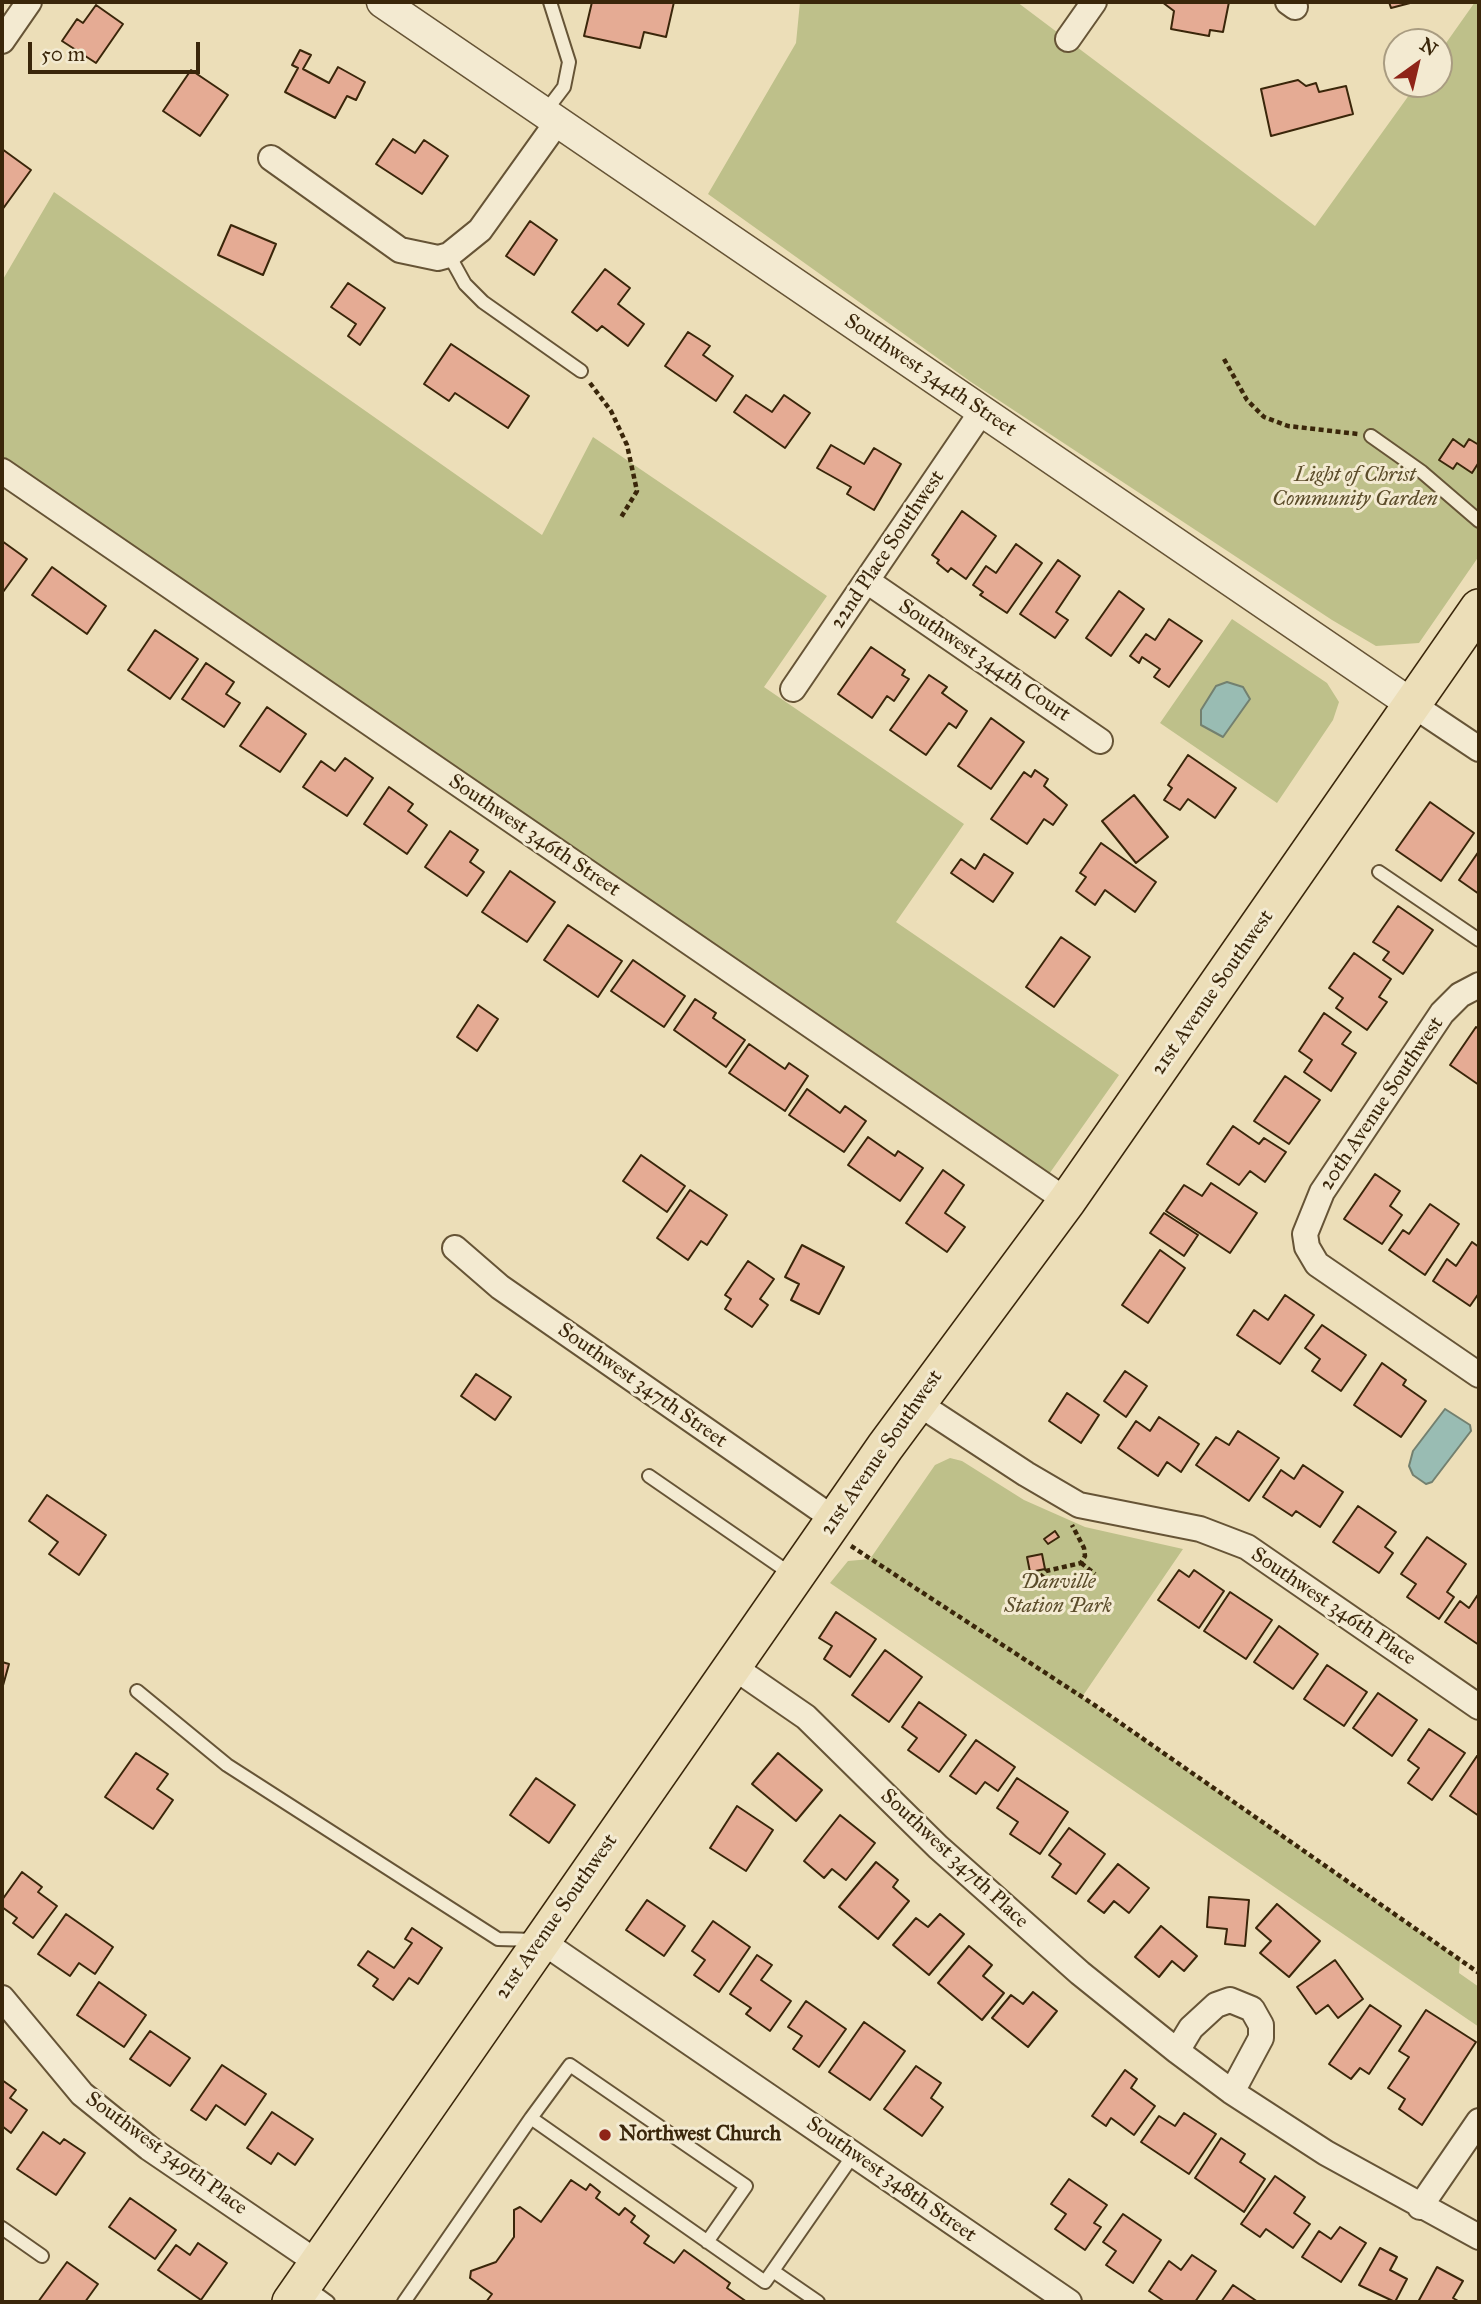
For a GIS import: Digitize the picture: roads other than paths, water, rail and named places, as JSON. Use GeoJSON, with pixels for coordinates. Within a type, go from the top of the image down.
{"type":"FeatureCollection","features":[{"type":"Feature","properties":{"kind":"main road","name":"21st Avenue Southwest"},"geometry":{"type":"LineString","coordinates":[[310,2288],[540,1940],[916,1402],[1067,1201],[1479,608]]}},
{"type":"Feature","properties":{"kind":"street"},"geometry":{"type":"LineString","coordinates":[[2,41],[29,2]]}},
{"type":"Feature","properties":{"kind":"street","name":"Southwest 344th Street"},"geometry":{"type":"LineString","coordinates":[[382,2],[1479,749]]}},
{"type":"Feature","properties":{"kind":"street"},"geometry":{"type":"LineString","coordinates":[[1068,39],[1094,2]]}},
{"type":"Feature","properties":{"kind":"street"},"geometry":{"type":"LineString","coordinates":[[271,158],[400,250],[443,256],[481,230],[496,211],[551,117]]}},
{"type":"Feature","properties":{"kind":"street","name":"22nd Place Southwest"},"geometry":{"type":"LineString","coordinates":[[793,688],[982,411]]}},
{"type":"Feature","properties":{"kind":"street","name":"Southwest 346th Street"},"geometry":{"type":"LineString","coordinates":[[2,471],[1067,1201]]}},
{"type":"Feature","properties":{"kind":"street","name":"Southwest 344th Court"},"geometry":{"type":"LineString","coordinates":[[867,581],[1100,741]]}},
{"type":"Feature","properties":{"kind":"street","name":"20th Avenue Southwest"},"geometry":{"type":"LineString","coordinates":[[1477,985],[1443,1013],[1322,1192],[1305,1234],[1307,1247],[1317,1264],[1479,1375]]}},
{"type":"Feature","properties":{"kind":"street","name":"Southwest 347th Street"},"geometry":{"type":"LineString","coordinates":[[455,1248],[500,1287],[830,1525]]}},
{"type":"Feature","properties":{"kind":"street","name":"Southwest 346th Place"},"geometry":{"type":"LineString","coordinates":[[916,1402],[1026,1474],[1079,1505],[1200,1530],[1247,1547],[1479,1707]]}},
{"type":"Feature","properties":{"kind":"street","name":"Southwest 347th Place"},"geometry":{"type":"LineString","coordinates":[[732,1666],[806,1717],[937,1847],[1080,1973],[1177,2051],[1233,2092],[1326,2153],[1479,2237]]}},
{"type":"Feature","properties":{"kind":"street","name":"Southwest 348th Street"},"geometry":{"type":"LineString","coordinates":[[540,1940],[1069,2302]]}},
{"type":"Feature","properties":{"kind":"street","name":"Southwest 349th Place"},"geometry":{"type":"LineString","coordinates":[[2,1998],[82,2094],[149,2148],[310,2288]]}},
{"type":"Feature","properties":{"kind":"street"},"geometry":{"type":"LineString","coordinates":[[1177,2051],[1191,2028],[1216,2005],[1230,2000],[1252,2009],[1261,2025],[1261,2038],[1233,2092]]}},
{"type":"Feature","properties":{"kind":"street"},"geometry":{"type":"LineString","coordinates":[[1420,2207],[1479,2121]]}},
{"type":"Feature","properties":{"kind":"lane"},"geometry":{"type":"LineString","coordinates":[[550,2],[565,44],[568,71],[551,117]]}},
{"type":"Feature","properties":{"kind":"lane"},"geometry":{"type":"LineString","coordinates":[[443,256],[483,302],[581,371]]}},
{"type":"Feature","properties":{"kind":"lane"},"geometry":{"type":"LineString","coordinates":[[1371,436],[1422,472],[1479,521]]}},
{"type":"Feature","properties":{"kind":"lane"},"geometry":{"type":"LineString","coordinates":[[1379,872],[1479,940]]}},
{"type":"Feature","properties":{"kind":"lane"},"geometry":{"type":"LineString","coordinates":[[649,1476],[795,1576]]}},
{"type":"Feature","properties":{"kind":"lane"},"geometry":{"type":"LineString","coordinates":[[137,1691],[226,1765],[499,1940],[540,1940]]}},
{"type":"Feature","properties":{"kind":"lane"},"geometry":{"type":"LineString","coordinates":[[404,2302],[570,2065],[746,2186],[707,2242]]}},
{"type":"Feature","properties":{"kind":"lane"},"geometry":{"type":"LineString","coordinates":[[531,2118],[765,2282],[855,2154]]}},
{"type":"Feature","properties":{"kind":"lane"},"geometry":{"type":"LineString","coordinates":[[2,2228],[42,2256]]}},
{"type":"Feature","properties":{"kind":"lane"},"geometry":{"type":"LineString","coordinates":[[773,2271],[818,2302]]}},
{"type":"Feature","properties":{"kind":"water"},"geometry":{"type":"Polygon","coordinates":[[[1227,682],[1243,687],[1250,699],[1223,737],[1201,725],[1201,710],[1216,686],[1227,682]]]}},
{"type":"Feature","properties":{"kind":"water"},"geometry":{"type":"Polygon","coordinates":[[[1445,1409],[1470,1425],[1471,1431],[1432,1482],[1426,1484],[1413,1475],[1409,1466],[1413,1451],[1445,1409]]]}},
{"type":"Feature","properties":{"kind":"place","name":"Northwest Church"},"geometry":{"type":"Point","coordinates":[605,2135]}},
{"type":"Feature","properties":{"kind":"park label","name":"Light of Christ Community Garden"},"geometry":{"type":"Point","coordinates":[1355,488]}},
{"type":"Feature","properties":{"kind":"park label","name":"Danville Station Park"},"geometry":{"type":"Point","coordinates":[1058,1595]}}]}
